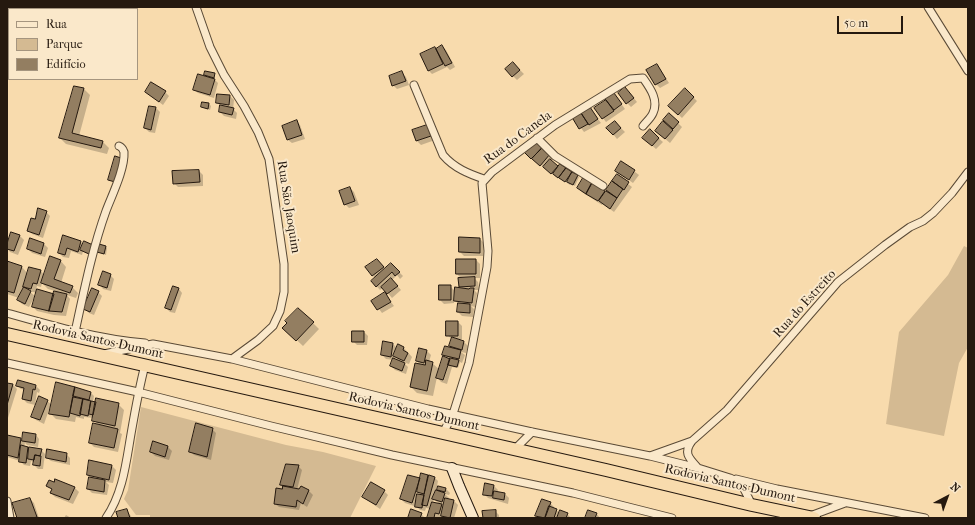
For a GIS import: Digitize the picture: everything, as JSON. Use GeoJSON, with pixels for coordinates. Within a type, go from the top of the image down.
{"type":"FeatureCollection","features":[{"type":"Feature","properties":{"kind":"highway","name":"Rodovia Santos Dumont"},"geometry":{"type":"LineString","coordinates":[[7,334],[516,449],[752,505],[778,516],[811,517]]}},
{"type":"Feature","properties":{"kind":"street","name":"Rua São Jaoquim"},"geometry":{"type":"LineString","coordinates":[[196,7],[210,47],[224,75],[248,112],[269,159],[284,264],[284,292],[280,311],[273,326],[258,340],[232,359]]}},
{"type":"Feature","properties":{"kind":"street"},"geometry":{"type":"LineString","coordinates":[[928,7],[968,71]]}},
{"type":"Feature","properties":{"kind":"street","name":"Rua do Canela"},"geometry":{"type":"LineString","coordinates":[[444,433],[453,414],[469,363],[487,267],[488,251],[482,183],[484,179],[555,125],[630,79],[643,78],[651,90],[656,102],[653,113],[643,126]]}},
{"type":"Feature","properties":{"kind":"street"},"geometry":{"type":"LineString","coordinates":[[414,85],[443,155],[450,163],[470,174],[484,179]]}},
{"type":"Feature","properties":{"kind":"street"},"geometry":{"type":"LineString","coordinates":[[537,138],[554,156],[603,186]]}},
{"type":"Feature","properties":{"kind":"street"},"geometry":{"type":"LineString","coordinates":[[75,332],[93,257],[123,160],[124,151],[122,147],[119,146]]}},
{"type":"Feature","properties":{"kind":"street","name":"Rua do Estreito"},"geometry":{"type":"LineString","coordinates":[[692,441],[727,410],[838,282],[884,244],[910,227],[923,221],[952,192],[968,172]]}},
{"type":"Feature","properties":{"kind":"street"},"geometry":{"type":"LineString","coordinates":[[7,313],[75,332],[124,341],[153,344],[232,359],[428,409],[650,456],[777,490],[925,518]]}},
{"type":"Feature","properties":{"kind":"street"},"geometry":{"type":"LineString","coordinates":[[100,355],[153,344]]}},
{"type":"Feature","properties":{"kind":"street"},"geometry":{"type":"LineString","coordinates":[[7,363],[138,392],[272,426],[452,468],[573,493],[672,518]]}},
{"type":"Feature","properties":{"kind":"street"},"geometry":{"type":"LineString","coordinates":[[106,518],[120,493],[126,467],[138,392],[145,365]]}},
{"type":"Feature","properties":{"kind":"street"},"geometry":{"type":"LineString","coordinates":[[516,449],[532,432]]}},
{"type":"Feature","properties":{"kind":"street"},"geometry":{"type":"LineString","coordinates":[[650,456],[692,441]]}},
{"type":"Feature","properties":{"kind":"street"},"geometry":{"type":"LineString","coordinates":[[692,441],[688,446],[687,452],[690,459],[698,468]]}},
{"type":"Feature","properties":{"kind":"street"},"geometry":{"type":"LineString","coordinates":[[452,468],[473,518]]}},
{"type":"Feature","properties":{"kind":"street"},"geometry":{"type":"LineString","coordinates":[[730,478],[743,487],[752,505]]}},
{"type":"Feature","properties":{"kind":"street"},"geometry":{"type":"LineString","coordinates":[[7,501],[10,518]]}},
{"type":"Feature","properties":{"kind":"street"},"geometry":{"type":"LineString","coordinates":[[811,517],[846,503]]}},
{"type":"Feature","properties":{"kind":"green space"},"geometry":{"type":"Polygon","coordinates":[[[964,246],[968,248],[968,347],[959,363],[944,436],[886,424],[899,332],[948,275],[964,246]]]}},
{"type":"Feature","properties":{"kind":"green space"},"geometry":{"type":"Polygon","coordinates":[[[141,407],[286,445],[323,452],[376,466],[350,518],[150,518],[150,515],[136,515],[124,499],[128,490],[141,407]]]}},
{"type":"Feature","properties":{"kind":"building"},"geometry":{"type":"Polygon","coordinates":[[[442,45],[452,63],[445,66],[436,49],[442,45]]]}},
{"type":"Feature","properties":{"kind":"building"},"geometry":{"type":"Polygon","coordinates":[[[435,47],[443,64],[428,71],[420,54],[435,47]]]}},
{"type":"Feature","properties":{"kind":"building"},"geometry":{"type":"Polygon","coordinates":[[[513,62],[520,70],[512,77],[505,69],[513,62]]]}},
{"type":"Feature","properties":{"kind":"building"},"geometry":{"type":"Polygon","coordinates":[[[657,64],[666,79],[655,85],[646,70],[657,64]]]}},
{"type":"Feature","properties":{"kind":"building"},"geometry":{"type":"Polygon","coordinates":[[[205,71],[215,73],[214,78],[204,75],[205,71]]]}},
{"type":"Feature","properties":{"kind":"building"},"geometry":{"type":"Polygon","coordinates":[[[402,71],[406,81],[392,86],[389,76],[402,71]]]}},
{"type":"Feature","properties":{"kind":"building"},"geometry":{"type":"Polygon","coordinates":[[[198,74],[215,79],[210,95],[193,90],[198,74]]]}},
{"type":"Feature","properties":{"kind":"building"},"geometry":{"type":"Polygon","coordinates":[[[151,82],[166,91],[159,102],[145,92],[151,82]]]}},
{"type":"Feature","properties":{"kind":"building"},"geometry":{"type":"Polygon","coordinates":[[[74,86],[84,88],[72,133],[103,141],[101,148],[59,138],[74,86]]]}},
{"type":"Feature","properties":{"kind":"building"},"geometry":{"type":"Polygon","coordinates":[[[625,87],[634,98],[626,104],[618,93],[625,87]]]}},
{"type":"Feature","properties":{"kind":"building"},"geometry":{"type":"Polygon","coordinates":[[[685,88],[694,97],[678,115],[668,106],[685,88]]]}},
{"type":"Feature","properties":{"kind":"building"},"geometry":{"type":"Polygon","coordinates":[[[614,93],[622,104],[614,110],[605,99],[614,93]]]}},
{"type":"Feature","properties":{"kind":"building"},"geometry":{"type":"Polygon","coordinates":[[[217,94],[230,95],[229,105],[216,103],[217,94]]]}},
{"type":"Feature","properties":{"kind":"building"},"geometry":{"type":"Polygon","coordinates":[[[606,100],[614,111],[602,119],[594,108],[606,100]]]}},
{"type":"Feature","properties":{"kind":"building"},"geometry":{"type":"Polygon","coordinates":[[[202,102],[209,103],[208,109],[201,107],[202,102]]]}},
{"type":"Feature","properties":{"kind":"building"},"geometry":{"type":"Polygon","coordinates":[[[220,105],[234,108],[232,115],[219,112],[220,105]]]}},
{"type":"Feature","properties":{"kind":"building"},"geometry":{"type":"Polygon","coordinates":[[[149,106],[156,107],[151,130],[144,128],[149,106]]]}},
{"type":"Feature","properties":{"kind":"building"},"geometry":{"type":"Polygon","coordinates":[[[590,107],[598,119],[589,125],[581,113],[590,107]]]}},
{"type":"Feature","properties":{"kind":"building"},"geometry":{"type":"Polygon","coordinates":[[[581,113],[588,124],[579,129],[573,119],[581,113]]]}},
{"type":"Feature","properties":{"kind":"building"},"geometry":{"type":"Polygon","coordinates":[[[669,113],[679,122],[673,129],[663,120],[669,113]]]}},
{"type":"Feature","properties":{"kind":"building"},"geometry":{"type":"Polygon","coordinates":[[[297,120],[302,135],[287,140],[282,126],[297,120]]]}},
{"type":"Feature","properties":{"kind":"building"},"geometry":{"type":"Polygon","coordinates":[[[615,121],[621,128],[613,135],[606,128],[615,121]]]}},
{"type":"Feature","properties":{"kind":"building"},"geometry":{"type":"Polygon","coordinates":[[[663,121],[673,130],[665,139],[655,131],[663,121]]]}},
{"type":"Feature","properties":{"kind":"building"},"geometry":{"type":"Polygon","coordinates":[[[427,125],[431,136],[416,141],[412,130],[427,125]]]}},
{"type":"Feature","properties":{"kind":"building"},"geometry":{"type":"Polygon","coordinates":[[[650,129],[659,138],[652,146],[642,138],[650,129]]]}},
{"type":"Feature","properties":{"kind":"building"},"geometry":{"type":"Polygon","coordinates":[[[536,142],[542,148],[531,159],[525,153],[536,142]]]}},
{"type":"Feature","properties":{"kind":"building"},"geometry":{"type":"Polygon","coordinates":[[[542,148],[550,154],[540,166],[532,159],[542,148]]]}},
{"type":"Feature","properties":{"kind":"building"},"geometry":{"type":"Polygon","coordinates":[[[115,156],[121,158],[115,182],[108,180],[115,156]]]}},
{"type":"Feature","properties":{"kind":"building"},"geometry":{"type":"Polygon","coordinates":[[[550,159],[558,166],[551,174],[543,167],[550,159]]]}},
{"type":"Feature","properties":{"kind":"building"},"geometry":{"type":"Polygon","coordinates":[[[621,161],[635,170],[629,180],[615,171],[621,161]]]}},
{"type":"Feature","properties":{"kind":"building"},"geometry":{"type":"Polygon","coordinates":[[[560,164],[566,168],[558,178],[553,174],[560,164]]]}},
{"type":"Feature","properties":{"kind":"building"},"geometry":{"type":"Polygon","coordinates":[[[566,168],[572,172],[565,182],[559,178],[566,168]]]}},
{"type":"Feature","properties":{"kind":"building"},"geometry":{"type":"Polygon","coordinates":[[[199,170],[200,182],[173,184],[172,171],[199,170]]]}},
{"type":"Feature","properties":{"kind":"building"},"geometry":{"type":"Polygon","coordinates":[[[572,172],[578,175],[573,185],[567,182],[572,172]]]}},
{"type":"Feature","properties":{"kind":"building"},"geometry":{"type":"Polygon","coordinates":[[[617,174],[629,182],[624,190],[612,181],[617,174]]]}},
{"type":"Feature","properties":{"kind":"building"},"geometry":{"type":"Polygon","coordinates":[[[583,178],[592,183],[586,194],[577,188],[583,178]]]}},
{"type":"Feature","properties":{"kind":"building"},"geometry":{"type":"Polygon","coordinates":[[[612,181],[623,189],[617,198],[606,190],[612,181]]]}},
{"type":"Feature","properties":{"kind":"building"},"geometry":{"type":"Polygon","coordinates":[[[592,183],[605,191],[598,201],[586,194],[592,183]]]}},
{"type":"Feature","properties":{"kind":"building"},"geometry":{"type":"Polygon","coordinates":[[[350,187],[355,201],[344,205],[339,191],[350,187]]]}},
{"type":"Feature","properties":{"kind":"building"},"geometry":{"type":"Polygon","coordinates":[[[606,191],[617,198],[610,209],[599,201],[606,191]]]}},
{"type":"Feature","properties":{"kind":"building"},"geometry":{"type":"Polygon","coordinates":[[[38,208],[47,211],[39,235],[27,231],[31,218],[35,219],[38,208]]]}},
{"type":"Feature","properties":{"kind":"building"},"geometry":{"type":"Polygon","coordinates":[[[11,232],[20,235],[14,251],[7,249],[11,232]]]}},
{"type":"Feature","properties":{"kind":"building"},"geometry":{"type":"Polygon","coordinates":[[[63,235],[81,241],[78,252],[67,248],[65,255],[58,253],[63,235]]]}},
{"type":"Feature","properties":{"kind":"building"},"geometry":{"type":"Polygon","coordinates":[[[459,237],[480,238],[480,253],[459,252],[459,237]]]}},
{"type":"Feature","properties":{"kind":"building"},"geometry":{"type":"Polygon","coordinates":[[[30,238],[44,243],[41,254],[27,249],[30,238]]]}},
{"type":"Feature","properties":{"kind":"building"},"geometry":{"type":"Polygon","coordinates":[[[84,241],[93,245],[89,254],[80,250],[84,241]]]}},
{"type":"Feature","properties":{"kind":"building"},"geometry":{"type":"Polygon","coordinates":[[[99,244],[106,246],[104,254],[97,252],[99,244]]]}},
{"type":"Feature","properties":{"kind":"building"},"geometry":{"type":"Polygon","coordinates":[[[50,256],[61,260],[54,279],[73,286],[70,293],[41,283],[50,256]]]}},
{"type":"Feature","properties":{"kind":"building"},"geometry":{"type":"Polygon","coordinates":[[[377,259],[384,267],[372,276],[365,267],[377,259]]]}},
{"type":"Feature","properties":{"kind":"building"},"geometry":{"type":"Polygon","coordinates":[[[456,259],[476,259],[476,274],[456,274],[456,259]]]}},
{"type":"Feature","properties":{"kind":"building"},"geometry":{"type":"Polygon","coordinates":[[[7,261],[22,266],[14,293],[7,291],[7,261]]]}},
{"type":"Feature","properties":{"kind":"building"},"geometry":{"type":"Polygon","coordinates":[[[391,263],[400,272],[395,276],[392,272],[376,287],[371,281],[391,263]]]}},
{"type":"Feature","properties":{"kind":"building"},"geometry":{"type":"Polygon","coordinates":[[[29,267],[41,270],[37,284],[33,283],[31,289],[23,287],[29,267]]]}},
{"type":"Feature","properties":{"kind":"building"},"geometry":{"type":"Polygon","coordinates":[[[103,271],[111,274],[107,288],[98,285],[103,271]]]}},
{"type":"Feature","properties":{"kind":"building"},"geometry":{"type":"Polygon","coordinates":[[[475,277],[475,286],[459,287],[458,278],[475,277]]]}},
{"type":"Feature","properties":{"kind":"building"},"geometry":{"type":"Polygon","coordinates":[[[391,278],[398,286],[387,294],[381,287],[391,278]]]}},
{"type":"Feature","properties":{"kind":"building"},"geometry":{"type":"Polygon","coordinates":[[[439,285],[451,285],[451,300],[439,300],[439,285]]]}},
{"type":"Feature","properties":{"kind":"building"},"geometry":{"type":"Polygon","coordinates":[[[173,286],[179,288],[171,310],[165,308],[173,286]]]}},
{"type":"Feature","properties":{"kind":"building"},"geometry":{"type":"Polygon","coordinates":[[[24,287],[31,291],[25,304],[17,300],[24,287]]]}},
{"type":"Feature","properties":{"kind":"building"},"geometry":{"type":"Polygon","coordinates":[[[455,287],[469,289],[474,288],[472,303],[454,301],[455,287]]]}},
{"type":"Feature","properties":{"kind":"building"},"geometry":{"type":"Polygon","coordinates":[[[92,288],[99,291],[90,312],[83,309],[92,288]]]}},
{"type":"Feature","properties":{"kind":"building"},"geometry":{"type":"Polygon","coordinates":[[[37,289],[54,294],[49,311],[32,307],[37,289]]]}},
{"type":"Feature","properties":{"kind":"building"},"geometry":{"type":"Polygon","coordinates":[[[54,291],[67,294],[62,312],[49,311],[54,291]]]}},
{"type":"Feature","properties":{"kind":"building"},"geometry":{"type":"Polygon","coordinates":[[[385,292],[391,302],[377,310],[371,301],[385,292]]]}},
{"type":"Feature","properties":{"kind":"building"},"geometry":{"type":"Polygon","coordinates":[[[458,303],[470,304],[470,313],[457,312],[458,303]]]}},
{"type":"Feature","properties":{"kind":"building"},"geometry":{"type":"Polygon","coordinates":[[[298,308],[314,322],[296,341],[282,328],[287,323],[285,321],[298,308]]]}},
{"type":"Feature","properties":{"kind":"building"},"geometry":{"type":"Polygon","coordinates":[[[446,321],[458,321],[458,336],[446,336],[446,321]]]}},
{"type":"Feature","properties":{"kind":"building"},"geometry":{"type":"Polygon","coordinates":[[[352,331],[364,331],[364,342],[352,342],[352,331]]]}},
{"type":"Feature","properties":{"kind":"building"},"geometry":{"type":"Polygon","coordinates":[[[452,337],[464,341],[462,350],[449,346],[452,337]]]}},
{"type":"Feature","properties":{"kind":"building"},"geometry":{"type":"Polygon","coordinates":[[[383,341],[393,343],[391,357],[381,355],[383,341]]]}},
{"type":"Feature","properties":{"kind":"building"},"geometry":{"type":"Polygon","coordinates":[[[398,344],[404,347],[403,350],[408,353],[404,361],[393,356],[398,344]]]}},
{"type":"Feature","properties":{"kind":"building"},"geometry":{"type":"Polygon","coordinates":[[[445,346],[461,350],[459,359],[442,355],[445,346]]]}},
{"type":"Feature","properties":{"kind":"building"},"geometry":{"type":"Polygon","coordinates":[[[419,348],[427,350],[424,363],[416,361],[419,348]]]}},
{"type":"Feature","properties":{"kind":"building"},"geometry":{"type":"Polygon","coordinates":[[[443,356],[450,359],[443,380],[436,378],[443,356]]]}},
{"type":"Feature","properties":{"kind":"building"},"geometry":{"type":"Polygon","coordinates":[[[393,358],[405,363],[402,371],[390,366],[393,358]]]}},
{"type":"Feature","properties":{"kind":"building"},"geometry":{"type":"Polygon","coordinates":[[[450,358],[459,360],[457,367],[448,365],[450,358]]]}},
{"type":"Feature","properties":{"kind":"building"},"geometry":{"type":"Polygon","coordinates":[[[426,360],[433,362],[427,391],[410,387],[415,363],[425,365],[426,360]]]}},
{"type":"Feature","properties":{"kind":"building"},"geometry":{"type":"Polygon","coordinates":[[[18,380],[36,385],[35,390],[33,389],[31,401],[22,399],[24,388],[16,386],[18,380]]]}},
{"type":"Feature","properties":{"kind":"building"},"geometry":{"type":"Polygon","coordinates":[[[56,382],[75,387],[69,417],[49,414],[56,382]]]}},
{"type":"Feature","properties":{"kind":"building"},"geometry":{"type":"Polygon","coordinates":[[[7,383],[13,384],[7,405],[7,383]]]}},
{"type":"Feature","properties":{"kind":"building"},"geometry":{"type":"Polygon","coordinates":[[[75,387],[91,392],[89,400],[73,396],[75,387]]]}},
{"type":"Feature","properties":{"kind":"building"},"geometry":{"type":"Polygon","coordinates":[[[39,396],[48,400],[40,420],[31,417],[39,396]]]}},
{"type":"Feature","properties":{"kind":"building"},"geometry":{"type":"Polygon","coordinates":[[[73,397],[83,399],[80,416],[70,413],[73,397]]]}},
{"type":"Feature","properties":{"kind":"building"},"geometry":{"type":"Polygon","coordinates":[[[96,398],[119,403],[115,426],[92,421],[96,398]]]}},
{"type":"Feature","properties":{"kind":"building"},"geometry":{"type":"Polygon","coordinates":[[[83,399],[91,401],[88,416],[80,414],[83,399]]]}},
{"type":"Feature","properties":{"kind":"building"},"geometry":{"type":"Polygon","coordinates":[[[91,401],[96,402],[93,415],[89,414],[91,401]]]}},
{"type":"Feature","properties":{"kind":"building"},"geometry":{"type":"Polygon","coordinates":[[[93,423],[118,429],[114,448],[89,443],[93,423]]]}},
{"type":"Feature","properties":{"kind":"building"},"geometry":{"type":"Polygon","coordinates":[[[196,423],[213,428],[207,457],[189,452],[196,423]]]}},
{"type":"Feature","properties":{"kind":"building"},"geometry":{"type":"Polygon","coordinates":[[[23,432],[36,434],[35,443],[22,441],[23,432]]]}},
{"type":"Feature","properties":{"kind":"building"},"geometry":{"type":"Polygon","coordinates":[[[7,435],[21,438],[18,458],[7,455],[7,435]]]}},
{"type":"Feature","properties":{"kind":"building"},"geometry":{"type":"Polygon","coordinates":[[[153,441],[168,446],[165,457],[150,452],[153,441]]]}},
{"type":"Feature","properties":{"kind":"building"},"geometry":{"type":"Polygon","coordinates":[[[21,445],[28,447],[26,463],[19,462],[21,445]]]}},
{"type":"Feature","properties":{"kind":"building"},"geometry":{"type":"Polygon","coordinates":[[[29,447],[42,449],[40,456],[35,455],[34,460],[28,459],[29,447]]]}},
{"type":"Feature","properties":{"kind":"building"},"geometry":{"type":"Polygon","coordinates":[[[47,449],[67,453],[66,462],[46,458],[47,449]]]}},
{"type":"Feature","properties":{"kind":"building"},"geometry":{"type":"Polygon","coordinates":[[[35,455],[41,456],[40,466],[33,465],[35,455]]]}},
{"type":"Feature","properties":{"kind":"building"},"geometry":{"type":"Polygon","coordinates":[[[89,460],[112,465],[109,480],[87,475],[89,460]]]}},
{"type":"Feature","properties":{"kind":"building"},"geometry":{"type":"Polygon","coordinates":[[[286,464],[299,465],[293,487],[280,485],[286,464]]]}},
{"type":"Feature","properties":{"kind":"building"},"geometry":{"type":"Polygon","coordinates":[[[421,473],[428,475],[424,494],[417,492],[421,473]]]}},
{"type":"Feature","properties":{"kind":"building"},"geometry":{"type":"Polygon","coordinates":[[[408,475],[420,478],[412,503],[400,499],[408,475]]]}},
{"type":"Feature","properties":{"kind":"building"},"geometry":{"type":"Polygon","coordinates":[[[429,475],[435,477],[427,506],[422,505],[429,475]]]}},
{"type":"Feature","properties":{"kind":"building"},"geometry":{"type":"Polygon","coordinates":[[[89,477],[105,480],[104,492],[87,489],[89,477]]]}},
{"type":"Feature","properties":{"kind":"building"},"geometry":{"type":"Polygon","coordinates":[[[55,479],[75,487],[69,500],[50,493],[52,489],[46,486],[49,480],[54,482],[55,479]]]}},
{"type":"Feature","properties":{"kind":"building"},"geometry":{"type":"Polygon","coordinates":[[[371,482],[385,490],[376,505],[362,497],[371,482]]]}},
{"type":"Feature","properties":{"kind":"building"},"geometry":{"type":"Polygon","coordinates":[[[485,483],[494,485],[492,496],[483,495],[485,483]]]}},
{"type":"Feature","properties":{"kind":"building"},"geometry":{"type":"Polygon","coordinates":[[[283,486],[299,489],[301,486],[309,490],[303,504],[297,500],[296,507],[274,504],[276,488],[282,489],[283,486]]]}},
{"type":"Feature","properties":{"kind":"building"},"geometry":{"type":"Polygon","coordinates":[[[438,486],[446,488],[445,492],[437,490],[438,486]]]}},
{"type":"Feature","properties":{"kind":"building"},"geometry":{"type":"Polygon","coordinates":[[[436,490],[445,493],[442,502],[432,499],[436,490]]]}},
{"type":"Feature","properties":{"kind":"building"},"geometry":{"type":"Polygon","coordinates":[[[494,491],[505,493],[504,500],[493,498],[494,491]]]}},
{"type":"Feature","properties":{"kind":"building"},"geometry":{"type":"Polygon","coordinates":[[[417,494],[424,495],[422,508],[415,507],[417,494]]]}},
{"type":"Feature","properties":{"kind":"building"},"geometry":{"type":"Polygon","coordinates":[[[30,498],[37,517],[17,518],[12,503],[30,498]]]}},
{"type":"Feature","properties":{"kind":"building"},"geometry":{"type":"Polygon","coordinates":[[[445,498],[454,500],[450,518],[441,516],[445,498]]]}},
{"type":"Feature","properties":{"kind":"building"},"geometry":{"type":"Polygon","coordinates":[[[542,499],[551,502],[545,518],[535,516],[542,499]]]}},
{"type":"Feature","properties":{"kind":"building"},"geometry":{"type":"Polygon","coordinates":[[[432,502],[442,504],[439,514],[435,513],[434,518],[427,518],[432,502]]]}},
{"type":"Feature","properties":{"kind":"building"},"geometry":{"type":"Polygon","coordinates":[[[549,506],[557,509],[554,518],[545,518],[549,506]]]}},
{"type":"Feature","properties":{"kind":"building"},"geometry":{"type":"Polygon","coordinates":[[[127,509],[130,518],[118,518],[116,512],[127,509]]]}},
{"type":"Feature","properties":{"kind":"building"},"geometry":{"type":"Polygon","coordinates":[[[411,509],[422,513],[420,518],[408,518],[411,509]]]}},
{"type":"Feature","properties":{"kind":"building"},"geometry":{"type":"Polygon","coordinates":[[[496,510],[496,518],[483,518],[482,511],[496,510]]]}},
{"type":"Feature","properties":{"kind":"building"},"geometry":{"type":"Polygon","coordinates":[[[560,510],[568,513],[566,518],[557,518],[560,510]]]}},
{"type":"Feature","properties":{"kind":"building"},"geometry":{"type":"Polygon","coordinates":[[[588,510],[597,513],[595,518],[585,518],[588,510]]]}}]}
